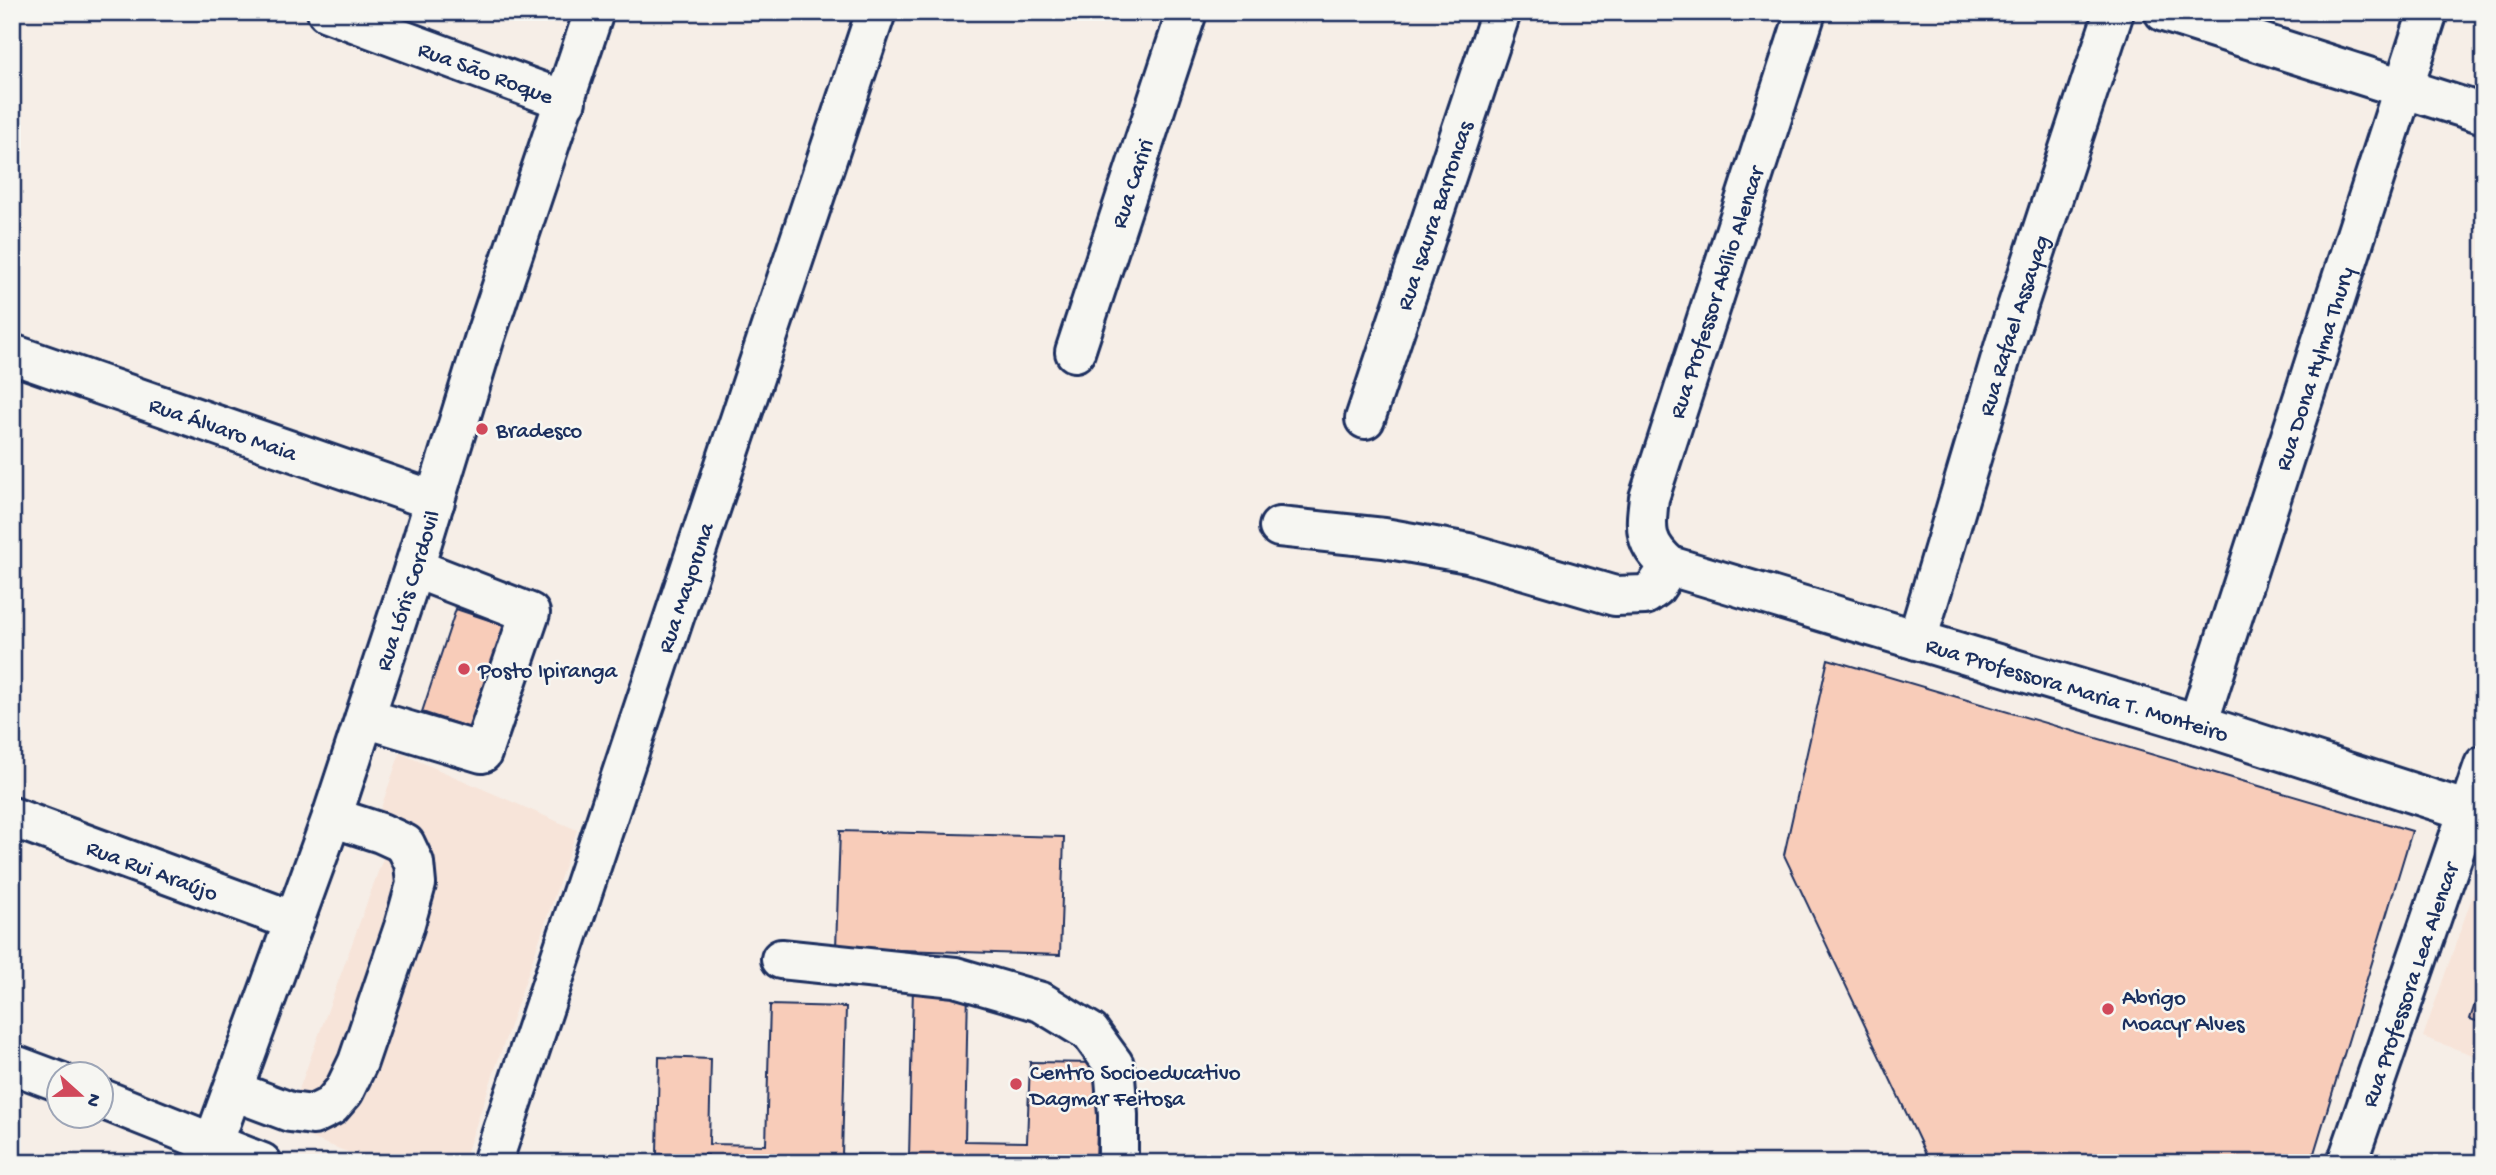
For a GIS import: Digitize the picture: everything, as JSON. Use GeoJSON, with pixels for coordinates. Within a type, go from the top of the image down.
{"type":"FeatureCollection","features":[{"type":"Feature","properties":{"kind":"street","name":"Rua São Roque"},"geometry":{"type":"LineString","coordinates":[[327,12],[566,101]]}},
{"type":"Feature","properties":{"kind":"street","name":"Rua Lóris Cordovil"},"geometry":{"type":"LineString","coordinates":[[210,1153],[332,817],[414,568],[484,340],[594,12]]}},
{"type":"Feature","properties":{"kind":"street","name":"Rua Mayoruna"},"geometry":{"type":"LineString","coordinates":[[492,1163],[876,12]]}},
{"type":"Feature","properties":{"kind":"street","name":"Rua Cariri"},"geometry":{"type":"LineString","coordinates":[[1075,352],[1187,12]]}},
{"type":"Feature","properties":{"kind":"street","name":"Rua Isaura Barroncas"},"geometry":{"type":"LineString","coordinates":[[1365,419],[1501,12]]}},
{"type":"Feature","properties":{"kind":"street","name":"Rua Professor Abílio Alencar"},"geometry":{"type":"LineString","coordinates":[[1670,566],[1656,554],[1649,542],[1645,527],[1649,498],[1805,12]]}},
{"type":"Feature","properties":{"kind":"street","name":"Rua Rafael Assayag"},"geometry":{"type":"LineString","coordinates":[[1917,640],[2005,344],[2113,12]]}},
{"type":"Feature","properties":{"kind":"street"},"geometry":{"type":"LineString","coordinates":[[2164,12],[2484,114]]}},
{"type":"Feature","properties":{"kind":"street","name":"Rua Dona Hylma Thury"},"geometry":{"type":"LineString","coordinates":[[2197,724],[2428,12]]}},
{"type":"Feature","properties":{"kind":"street","name":"Rua Álvaro Maia"},"geometry":{"type":"LineString","coordinates":[[12,354],[435,501]]}},
{"type":"Feature","properties":{"kind":"street"},"geometry":{"type":"LineString","coordinates":[[1279,527],[1384,538],[1468,553],[1615,596],[1646,595],[1655,588],[1670,566]]}},
{"type":"Feature","properties":{"kind":"street","name":"Rua Professora Maria T. Monteiro"},"geometry":{"type":"LineString","coordinates":[[1670,566],[2197,724],[2476,813]]}},
{"type":"Feature","properties":{"kind":"street"},"geometry":{"type":"LineString","coordinates":[[365,718],[482,753],[530,613],[414,568]]}},
{"type":"Feature","properties":{"kind":"street","name":"Rua Professora Lea Alencar"},"geometry":{"type":"LineString","coordinates":[[2347,1163],[2476,813],[2484,765]]}},
{"type":"Feature","properties":{"kind":"street","name":"Rua Rui Araújo"},"geometry":{"type":"LineString","coordinates":[[12,817],[294,921]]}},
{"type":"Feature","properties":{"kind":"street"},"geometry":{"type":"LineString","coordinates":[[233,1091],[290,1112],[313,1115],[331,1105],[344,1091],[358,1062],[407,916],[416,884],[414,863],[405,844],[332,817]]}},
{"type":"Feature","properties":{"kind":"street"},"geometry":{"type":"LineString","coordinates":[[781,959],[955,977],[1041,1002],[1090,1032],[1114,1065],[1118,1163]]}},
{"type":"Feature","properties":{"kind":"street"},"geometry":{"type":"LineString","coordinates":[[12,1063],[46,1076]]}},
{"type":"Feature","properties":{"kind":"street"},"geometry":{"type":"LineString","coordinates":[[116,1106],[210,1153],[262,1163]]}},
{"type":"Feature","properties":{"kind":"shaded area"},"geometry":{"type":"Polygon","coordinates":[[[400,753],[577,830],[463,1163],[376,1163],[285,1128],[386,850],[369,842],[400,753]]]}},
{"type":"Feature","properties":{"kind":"shaded area"},"geometry":{"type":"Polygon","coordinates":[[[2484,863],[2484,1059],[2423,1037],[2484,863]]]}},
{"type":"Feature","properties":{"kind":"building","name":"Posto Ipiranga"},"geometry":{"type":"Polygon","coordinates":[[[456,609],[507,626],[473,729],[422,712],[456,609]]]}},
{"type":"Feature","properties":{"kind":"building","name":"Abrigo Moacyr Alves"},"geometry":{"type":"Polygon","coordinates":[[[1828,659],[2412,831],[2311,1163],[1930,1163],[1784,855],[1828,659]]]}},
{"type":"Feature","properties":{"kind":"building"},"geometry":{"type":"Polygon","coordinates":[[[840,831],[1064,837],[1060,955],[836,948],[840,831]]]}},
{"type":"Feature","properties":{"kind":"building"},"geometry":{"type":"Polygon","coordinates":[[[2484,977],[2484,1024],[2470,1019],[2484,977]]]}},
{"type":"Feature","properties":{"kind":"building"},"geometry":{"type":"Polygon","coordinates":[[[913,986],[968,988],[965,1141],[1027,1142],[1030,1062],[1099,1063],[1096,1163],[708,1163],[708,1155],[657,1154],[659,1057],[711,1059],[709,1144],[766,1145],[770,1005],[846,1007],[842,1155],[909,1157],[913,986]]]}},
{"type":"Feature","properties":{"kind":"place","name":"Bradesco"},"geometry":{"type":"Point","coordinates":[482,429]}},
{"type":"Feature","properties":{"kind":"place","name":"Posto Ipiranga"},"geometry":{"type":"Point","coordinates":[464,669]}},
{"type":"Feature","properties":{"kind":"place","name":"Abrigo Moacyr Alves"},"geometry":{"type":"Point","coordinates":[2108,1009]}},
{"type":"Feature","properties":{"kind":"place","name":"Centro Socioeducativo Dagmar Feitosa"},"geometry":{"type":"Point","coordinates":[1016,1084]}}]}
